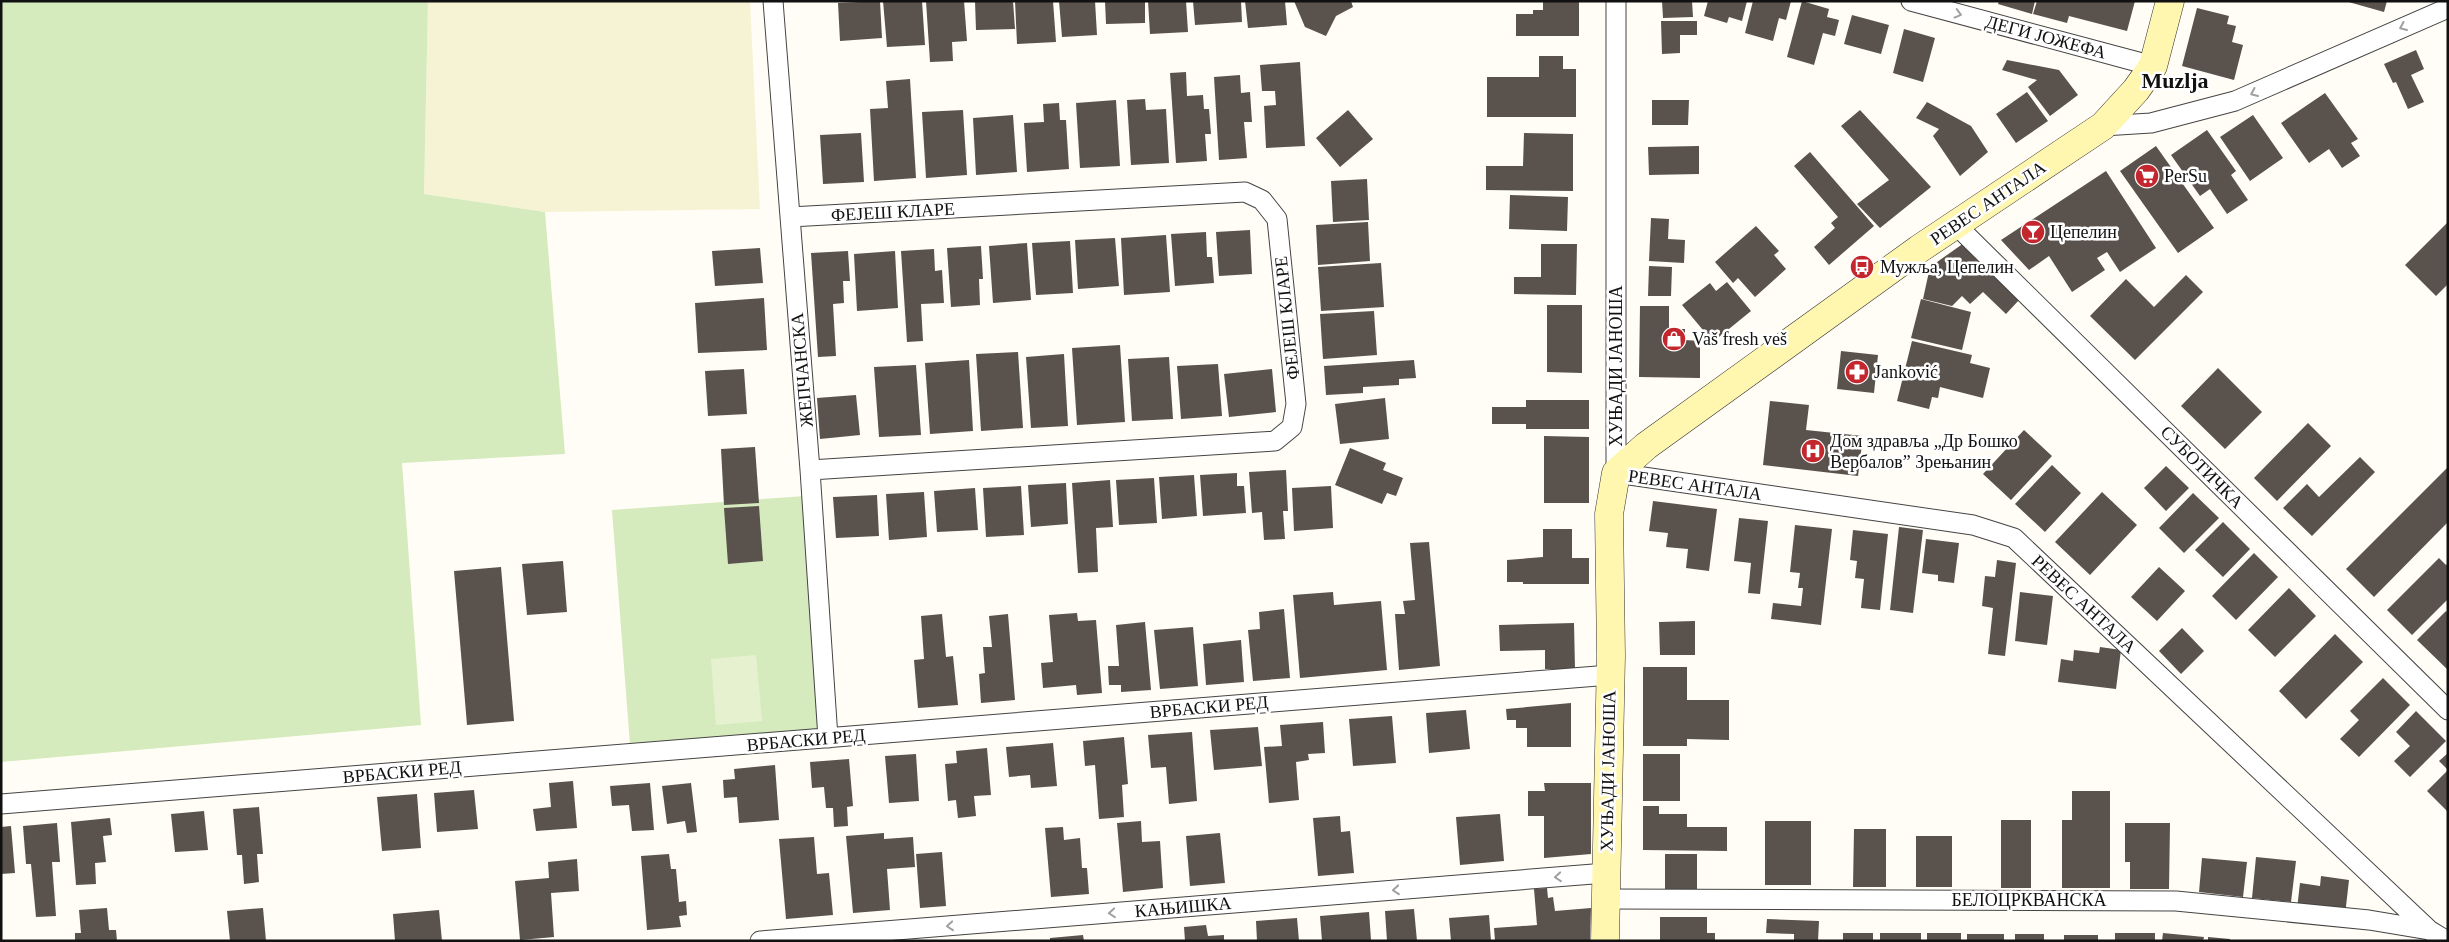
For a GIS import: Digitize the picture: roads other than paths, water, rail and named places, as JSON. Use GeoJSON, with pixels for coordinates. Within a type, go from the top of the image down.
{"type":"FeatureCollection","features":[{"type":"Feature","properties":{"kind":"street","name":"ЖЕПЧАНСКА"},"geometry":{"type":"LineString","coordinates":[[773,1],[810,470],[828,738]]}},
{"type":"Feature","properties":{"kind":"street","name":"ХУЊАДИ ЈАНОША"},"geometry":{"type":"LineString","coordinates":[[1605,941],[1610,675],[1609,514],[1616,473],[1616,1]]}},
{"type":"Feature","properties":{"kind":"street","name":"ДЕГИ ЈОЖЕФА"},"geometry":{"type":"LineString","coordinates":[[1911,1],[2153,66]]}},
{"type":"Feature","properties":{"kind":"street"},"geometry":{"type":"LineString","coordinates":[[2153,66],[2170,1]]}},
{"type":"Feature","properties":{"kind":"street"},"geometry":{"type":"LineString","coordinates":[[2103,126],[2151,123],[2235,101],[2448,8]]}},
{"type":"Feature","properties":{"kind":"street","name":"РЕВЕС АНТАЛА"},"geometry":{"type":"LineString","coordinates":[[1616,473],[1646,446],[1956,225],[2103,126],[2136,90],[2153,66]]}},
{"type":"Feature","properties":{"kind":"street","name":"ФЕЈЕШ КЛАРЕ"},"geometry":{"type":"LineString","coordinates":[[790,217],[1245,192],[1268,206],[1277,219],[1296,404],[1292,427],[1275,441],[810,470]]}},
{"type":"Feature","properties":{"kind":"street","name":"СУБОТИЧКА"},"geometry":{"type":"LineString","coordinates":[[1956,225],[2448,710]]}},
{"type":"Feature","properties":{"kind":"street","name":"РЕВЕС АНТАЛА"},"geometry":{"type":"LineString","coordinates":[[1616,473],[1974,525],[2014,538],[2429,930]]}},
{"type":"Feature","properties":{"kind":"street","name":"ВРБАСКИ РЕД"},"geometry":{"type":"LineString","coordinates":[[1,804],[1610,675]]}},
{"type":"Feature","properties":{"kind":"street","name":"БЕЛОЦРКВАНСКА"},"geometry":{"type":"LineString","coordinates":[[1606,886],[2176,901],[2369,920],[2429,930],[2448,941]]}},
{"type":"Feature","properties":{"kind":"street","name":"КАЊИШКА"},"geometry":{"type":"LineString","coordinates":[[760,941],[1606,886]]}},
{"type":"Feature","properties":{"kind":"place","name":"PerSu"},"geometry":{"type":"Point","coordinates":[2147,176]}},
{"type":"Feature","properties":{"kind":"place","name":"Цепелин"},"geometry":{"type":"Point","coordinates":[2033,232]}},
{"type":"Feature","properties":{"kind":"place","name":"Мужља, Цепелин"},"geometry":{"type":"Point","coordinates":[1862,267]}},
{"type":"Feature","properties":{"kind":"place","name":"Vaš fresh veš"},"geometry":{"type":"Point","coordinates":[1674,339]}},
{"type":"Feature","properties":{"kind":"place","name":"Janković"},"geometry":{"type":"Point","coordinates":[1857,372]}},
{"type":"Feature","properties":{"kind":"place","name":"Дом здравља „Др Бошко Вербалов” Зрењанин"},"geometry":{"type":"Point","coordinates":[1813,451]}},
{"type":"Feature","properties":{"kind":"district","name":"Muzlja"},"geometry":{"type":"Point","coordinates":[2175,80]}}]}
